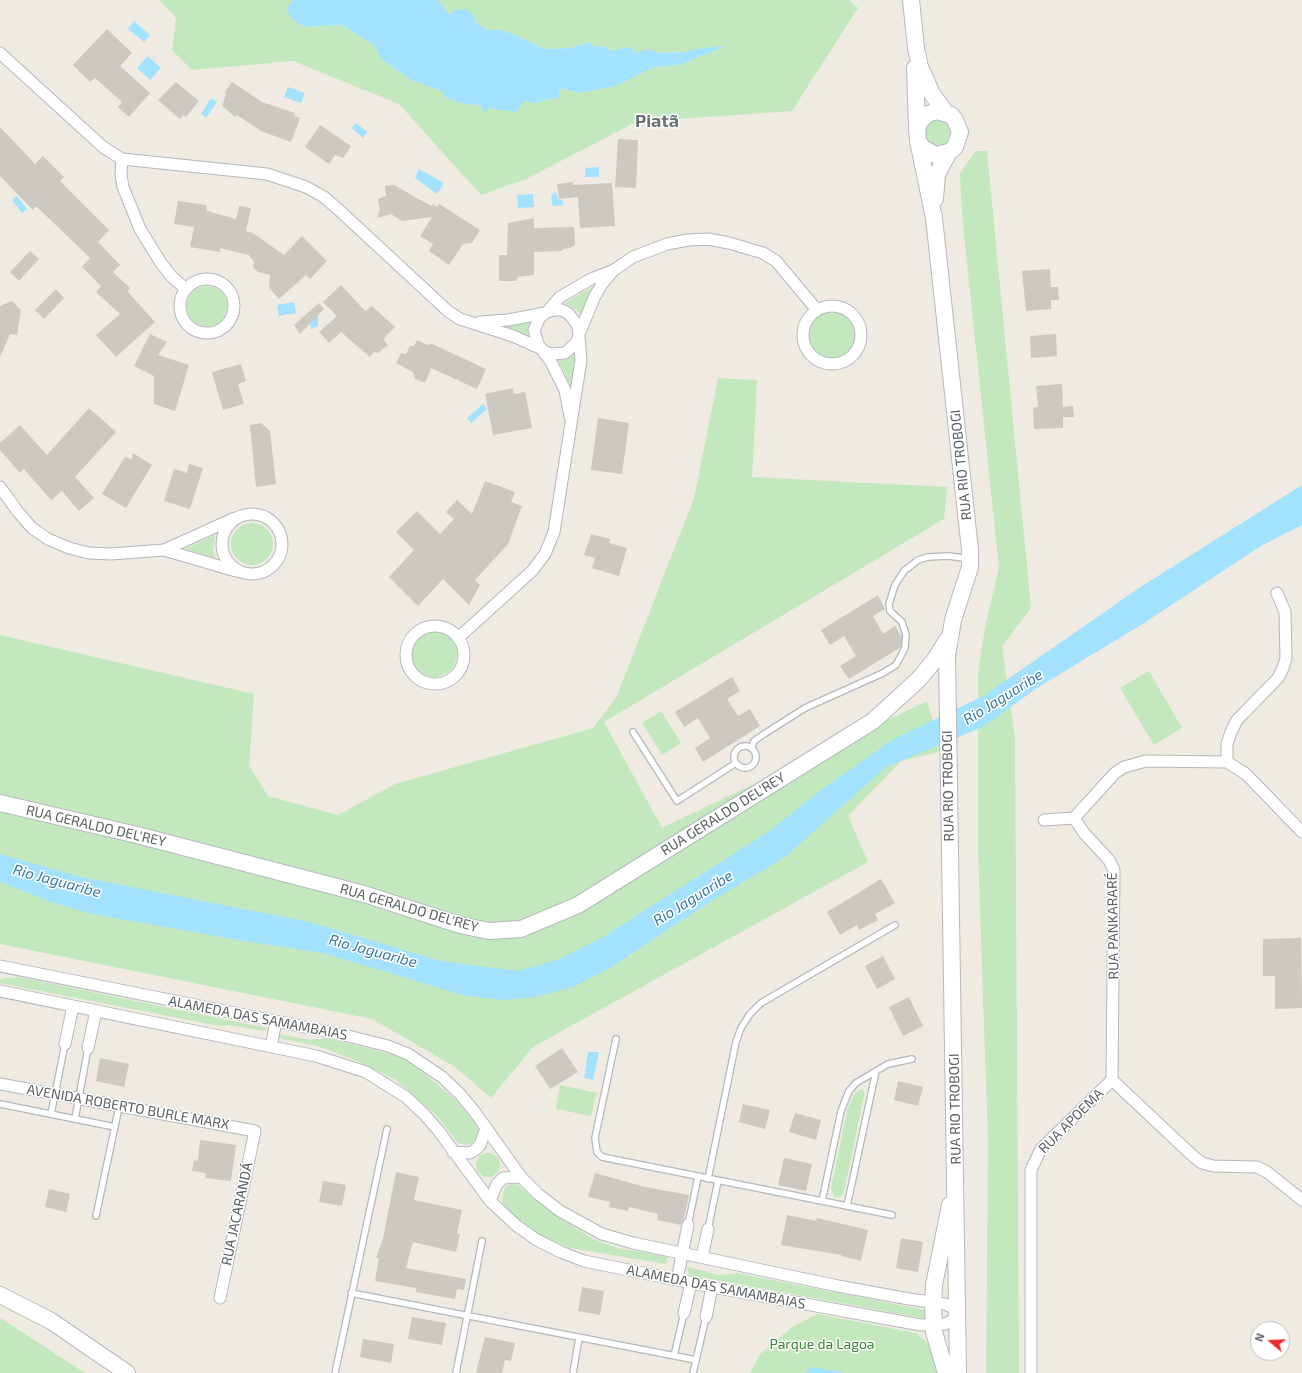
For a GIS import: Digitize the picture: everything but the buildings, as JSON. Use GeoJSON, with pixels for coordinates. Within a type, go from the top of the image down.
{"type":"FeatureCollection","features":[{"type":"Feature","properties":{"kind":"main road","name":"RUA RIO TROBOGI"},"geometry":{"type":"LineString","coordinates":[[911,0],[916,48],[915,67],[917,134],[934,218],[970,559],[970,567],[966,585],[949,637],[947,656],[958,1373]]}},
{"type":"Feature","properties":{"kind":"main road","name":"RUA RIO TROBOGI"},"geometry":{"type":"LineString","coordinates":[[916,48],[926,83],[946,113]]}},
{"type":"Feature","properties":{"kind":"main road"},"geometry":{"type":"LineString","coordinates":[[937,111],[946,113],[955,120],[960,132],[955,147],[949,152],[934,154],[922,147],[917,134],[921,120],[928,114],[937,111]]}},
{"type":"Feature","properties":{"kind":"main road","name":"RUA RIO TROBOGI"},"geometry":{"type":"LineString","coordinates":[[934,218],[937,174],[949,152]]}},
{"type":"Feature","properties":{"kind":"main road","name":"RUA GERALDO DEL'REY"},"geometry":{"type":"LineString","coordinates":[[0,803],[137,835],[364,894],[460,925],[489,931],[521,929],[578,905],[873,721],[918,680],[934,661],[949,637]]}},
{"type":"Feature","properties":{"kind":"main road"},"geometry":{"type":"LineString","coordinates":[[946,1373],[934,1326],[933,1303],[937,1270],[956,1172]]}},
{"type":"Feature","properties":{"kind":"main road"},"geometry":{"type":"LineString","coordinates":[[0,1296],[50,1321],[127,1373]]}},
{"type":"Feature","properties":{"kind":"street"},"geometry":{"type":"LineString","coordinates":[[0,53],[102,146],[122,158],[267,174],[306,187],[324,197],[449,312],[460,319],[513,336],[551,354],[565,353],[576,343],[595,296],[602,284],[614,270]]}},
{"type":"Feature","properties":{"kind":"street"},"geometry":{"type":"LineString","coordinates":[[122,158],[121,175],[124,187],[140,229],[161,263],[172,277],[186,289]]}},
{"type":"Feature","properties":{"kind":"street"},"geometry":{"type":"LineString","coordinates":[[570,421],[565,390],[543,350],[538,344],[534,330],[540,318],[560,298],[591,279],[614,270],[633,257],[667,244],[688,240],[708,239],[729,243],[763,253],[776,261],[817,310]]}},
{"type":"Feature","properties":{"kind":"street"},"geometry":{"type":"LineString","coordinates":[[205,279],[217,280],[226,286],[232,296],[234,307],[232,318],[225,327],[215,332],[203,333],[193,329],[185,321],[180,311],[181,299],[186,289],[194,282],[205,279]]}},
{"type":"Feature","properties":{"kind":"street"},"geometry":{"type":"LineString","coordinates":[[827,306],[839,306],[849,311],[857,320],[861,330],[861,342],[856,352],[848,360],[837,364],[826,364],[815,359],[808,351],[803,340],[804,329],[808,318],[817,310],[827,306]]}},
{"type":"Feature","properties":{"kind":"street"},"geometry":{"type":"LineString","coordinates":[[458,638],[532,571],[544,554],[554,532],[559,512],[570,421],[575,405],[581,360],[578,326],[569,314],[554,310],[508,320],[474,323]]}},
{"type":"Feature","properties":{"kind":"street"},"geometry":{"type":"LineString","coordinates":[[0,487],[32,528],[48,539],[69,548],[96,554],[164,550],[241,573],[260,574],[268,570],[280,555],[282,545],[279,532],[271,520],[263,515],[253,513],[244,514],[164,550]]}},
{"type":"Feature","properties":{"kind":"street"},"geometry":{"type":"LineString","coordinates":[[235,518],[227,526],[222,536],[222,547],[225,558],[232,567],[241,573]]}},
{"type":"Feature","properties":{"kind":"street"},"geometry":{"type":"LineString","coordinates":[[1227,762],[1227,744],[1237,720],[1278,678],[1284,668],[1286,658],[1285,612],[1278,593]]}},
{"type":"Feature","properties":{"kind":"street"},"geometry":{"type":"LineString","coordinates":[[433,626],[443,627],[451,631],[458,638],[463,646],[464,656],[462,665],[450,680],[432,684],[419,678],[409,668],[406,659],[408,645],[416,633],[424,628],[433,626]]}},
{"type":"Feature","properties":{"kind":"street"},"geometry":{"type":"LineString","coordinates":[[1044,820],[1074,818],[1115,773],[1124,766],[1146,761],[1227,762],[1246,774],[1302,832]]}},
{"type":"Feature","properties":{"kind":"street","name":"RUA PANKARARÉ"},"geometry":{"type":"LineString","coordinates":[[1074,818],[1084,833],[1109,860],[1114,870],[1112,1080]]}},
{"type":"Feature","properties":{"kind":"street","name":"ALAMEDA DAS SAMAMBAIAS"},"geometry":{"type":"LineString","coordinates":[[0,966],[363,1039],[408,1054],[442,1077],[459,1093],[521,1177],[538,1194],[560,1211],[602,1234],[633,1243],[838,1286],[950,1305],[958,1313],[945,1324],[934,1326],[913,1324],[712,1288],[584,1261],[537,1240],[517,1226],[490,1202],[438,1130],[424,1114],[406,1097],[386,1083],[366,1072],[342,1062],[271,1046],[0,991]]}},
{"type":"Feature","properties":{"kind":"street"},"geometry":{"type":"LineString","coordinates":[[65,1044],[73,1006]]}},
{"type":"Feature","properties":{"kind":"street"},"geometry":{"type":"LineString","coordinates":[[88,1048],[96,1011]]}},
{"type":"Feature","properties":{"kind":"street"},"geometry":{"type":"LineString","coordinates":[[271,1046],[276,1022]]}},
{"type":"Feature","properties":{"kind":"street","name":"RUA APOEMA"},"geometry":{"type":"LineString","coordinates":[[1031,1373],[1031,1170],[1041,1149],[1112,1080],[1202,1163],[1213,1166],[1257,1167],[1267,1172],[1302,1200]]}},
{"type":"Feature","properties":{"kind":"street","name":"AVENIDA ROBERTO BURLE MARX"},"geometry":{"type":"LineString","coordinates":[[0,1084],[255,1131]]}},
{"type":"Feature","properties":{"kind":"street"},"geometry":{"type":"LineString","coordinates":[[453,1152],[470,1153],[476,1150],[480,1145],[486,1128]]}},
{"type":"Feature","properties":{"kind":"street","name":"RUA JACARANDÁ"},"geometry":{"type":"LineString","coordinates":[[220,1298],[255,1131]]}},
{"type":"Feature","properties":{"kind":"street"},"geometry":{"type":"LineString","coordinates":[[490,1202],[497,1184],[503,1178],[511,1176],[521,1177]]}},
{"type":"Feature","properties":{"kind":"street"},"geometry":{"type":"LineString","coordinates":[[677,1280],[688,1225]]}},
{"type":"Feature","properties":{"kind":"street","name":"ALAMEDA DAS SAMAMBAIAS"},"geometry":{"type":"LineString","coordinates":[[702,1257],[708,1229]]}},
{"type":"Feature","properties":{"kind":"street"},"geometry":{"type":"LineString","coordinates":[[684,1312],[691,1283]]}},
{"type":"Feature","properties":{"kind":"street"},"geometry":{"type":"LineString","coordinates":[[706,1317],[712,1288]]}},
{"type":"Feature","properties":{"kind":"lane"},"geometry":{"type":"LineString","coordinates":[[752,747],[754,742],[764,734],[805,708],[883,673],[896,665],[906,648],[906,635],[902,622],[890,611],[889,604],[895,585],[904,571],[918,560],[928,557],[949,556],[970,559]]}},
{"type":"Feature","properties":{"kind":"lane"},"geometry":{"type":"LineString","coordinates":[[633,732],[677,801],[736,763]]}},
{"type":"Feature","properties":{"kind":"lane"},"geometry":{"type":"LineString","coordinates":[[739,747],[752,747],[756,754],[755,763],[747,768],[739,766],[736,763],[734,754],[739,747]]}},
{"type":"Feature","properties":{"kind":"lane"},"geometry":{"type":"LineString","coordinates":[[708,1179],[736,1042],[741,1028],[750,1014],[760,1003],[895,925]]}},
{"type":"Feature","properties":{"kind":"lane"},"geometry":{"type":"LineString","coordinates":[[616,1039],[595,1138],[597,1152],[610,1160],[848,1206],[892,1216]]}},
{"type":"Feature","properties":{"kind":"lane"},"geometry":{"type":"LineString","coordinates":[[51,1114],[65,1044]]}},
{"type":"Feature","properties":{"kind":"lane"},"geometry":{"type":"LineString","coordinates":[[75,1119],[88,1048]]}},
{"type":"Feature","properties":{"kind":"lane"},"geometry":{"type":"LineString","coordinates":[[822,1201],[844,1101],[849,1091],[856,1083],[876,1071],[899,1060],[912,1059]]}},
{"type":"Feature","properties":{"kind":"lane"},"geometry":{"type":"LineString","coordinates":[[848,1206],[876,1071]]}},
{"type":"Feature","properties":{"kind":"lane"},"geometry":{"type":"LineString","coordinates":[[0,1104],[115,1127]]}},
{"type":"Feature","properties":{"kind":"lane"},"geometry":{"type":"LineString","coordinates":[[96,1216],[119,1107]]}},
{"type":"Feature","properties":{"kind":"lane"},"geometry":{"type":"LineString","coordinates":[[335,1373],[387,1129]]}},
{"type":"Feature","properties":{"kind":"lane"},"geometry":{"type":"LineString","coordinates":[[688,1225],[698,1177]]}},
{"type":"Feature","properties":{"kind":"lane"},"geometry":{"type":"LineString","coordinates":[[708,1229],[718,1181]]}},
{"type":"Feature","properties":{"kind":"lane"},"geometry":{"type":"LineString","coordinates":[[456,1373],[482,1241]]}},
{"type":"Feature","properties":{"kind":"lane"},"geometry":{"type":"LineString","coordinates":[[351,1293],[696,1360]]}},
{"type":"Feature","properties":{"kind":"lane"},"geometry":{"type":"LineString","coordinates":[[674,1356],[684,1312]]}},
{"type":"Feature","properties":{"kind":"lane"},"geometry":{"type":"LineString","coordinates":[[693,1373],[706,1317]]}},
{"type":"Feature","properties":{"kind":"lane"},"geometry":{"type":"LineString","coordinates":[[573,1373],[579,1338]]}},
{"type":"Feature","properties":{"kind":"green space"},"geometry":{"type":"Polygon","coordinates":[[[159,0],[293,0],[286,10],[293,20],[305,27],[342,25],[374,45],[382,60],[413,81],[442,91],[445,97],[456,102],[501,110],[524,101],[535,103],[553,98],[559,88],[579,93],[616,86],[654,67],[680,65],[724,47],[695,49],[687,52],[660,53],[649,49],[636,54],[630,47],[611,51],[603,46],[595,47],[589,42],[571,48],[544,49],[516,35],[501,30],[488,30],[477,24],[473,15],[449,15],[438,0],[849,0],[858,8],[792,111],[636,122],[526,179],[481,195],[399,104],[293,61],[192,70],[172,50],[176,18],[159,0]]]}},
{"type":"Feature","properties":{"kind":"green space"},"geometry":{"type":"Polygon","coordinates":[[[939,118],[949,123],[953,138],[943,149],[927,145],[923,130],[929,121],[939,118]]]}},
{"type":"Feature","properties":{"kind":"green space"},"geometry":{"type":"Polygon","coordinates":[[[976,151],[987,151],[1031,608],[1002,646],[1015,736],[1019,1373],[986,1373],[988,1143],[978,850],[978,674],[985,627],[999,568],[962,215],[960,173],[976,151]]]}},
{"type":"Feature","properties":{"kind":"green space"},"geometry":{"type":"Polygon","coordinates":[[[211,286],[218,289],[224,295],[227,306],[226,314],[218,323],[211,326],[203,326],[196,323],[188,314],[187,302],[190,295],[199,287],[211,286]]]}},
{"type":"Feature","properties":{"kind":"green space"},"geometry":{"type":"Polygon","coordinates":[[[594,286],[585,303],[581,316],[578,311],[565,303],[594,286]]]}},
{"type":"Feature","properties":{"kind":"green space"},"geometry":{"type":"Polygon","coordinates":[[[832,312],[845,316],[851,322],[855,335],[851,348],[845,354],[832,358],[819,354],[813,348],[809,335],[813,322],[819,316],[832,312]]]}},
{"type":"Feature","properties":{"kind":"green space"},"geometry":{"type":"Polygon","coordinates":[[[529,322],[528,335],[503,326],[529,322]]]}},
{"type":"Feature","properties":{"kind":"green space"},"geometry":{"type":"Polygon","coordinates":[[[576,352],[572,390],[557,359],[564,360],[576,352]]]}},
{"type":"Feature","properties":{"kind":"green space"},"geometry":{"type":"Polygon","coordinates":[[[718,378],[757,380],[752,477],[947,487],[944,519],[604,722],[662,828],[927,701],[942,751],[901,761],[848,816],[868,862],[533,1047],[491,1098],[455,1067],[372,1019],[0,944],[0,635],[254,694],[249,766],[268,796],[338,815],[395,784],[593,728],[616,698],[694,498],[718,378]]]}},
{"type":"Feature","properties":{"kind":"green space"},"geometry":{"type":"Polygon","coordinates":[[[252,523],[267,529],[273,544],[267,559],[252,565],[237,559],[231,544],[237,529],[252,523]]]}},
{"type":"Feature","properties":{"kind":"green space"},"geometry":{"type":"Polygon","coordinates":[[[215,535],[213,551],[216,558],[185,549],[215,535]]]}},
{"type":"Feature","properties":{"kind":"green space"},"geometry":{"type":"Polygon","coordinates":[[[434,631],[447,635],[453,641],[457,654],[453,667],[447,673],[434,677],[421,673],[415,667],[411,654],[415,641],[421,635],[434,631]]]}},
{"type":"Feature","properties":{"kind":"green space"},"geometry":{"type":"Polygon","coordinates":[[[1149,671],[1182,728],[1154,745],[1120,688],[1149,671]]]}},
{"type":"Feature","properties":{"kind":"green space"},"geometry":{"type":"Polygon","coordinates":[[[661,711],[681,743],[662,755],[642,723],[661,711]]]}},
{"type":"Feature","properties":{"kind":"green space"},"geometry":{"type":"Polygon","coordinates":[[[18,977],[267,1028],[265,1031],[229,1025],[219,1026],[0,983],[0,979],[18,977]]]}},
{"type":"Feature","properties":{"kind":"green space"},"geometry":{"type":"Polygon","coordinates":[[[279,1034],[310,1040],[327,1038],[395,1055],[415,1066],[454,1098],[475,1123],[478,1129],[477,1137],[472,1143],[466,1145],[458,1143],[437,1116],[396,1080],[355,1060],[317,1046],[278,1038],[279,1034]]]}},
{"type":"Feature","properties":{"kind":"green space"},"geometry":{"type":"Polygon","coordinates":[[[560,1085],[597,1093],[591,1116],[556,1109],[560,1085]]]}},
{"type":"Feature","properties":{"kind":"green space"},"geometry":{"type":"Polygon","coordinates":[[[862,1089],[864,1091],[864,1096],[844,1192],[842,1196],[834,1197],[831,1188],[848,1107],[855,1093],[862,1089]]]}},
{"type":"Feature","properties":{"kind":"green space"},"geometry":{"type":"Polygon","coordinates":[[[488,1153],[497,1156],[500,1165],[497,1174],[488,1177],[479,1174],[476,1165],[479,1156],[488,1153]]]}},
{"type":"Feature","properties":{"kind":"green space"},"geometry":{"type":"Polygon","coordinates":[[[512,1184],[518,1185],[548,1210],[591,1238],[617,1248],[668,1256],[666,1264],[570,1248],[542,1236],[522,1222],[503,1205],[502,1197],[505,1187],[512,1184]]]}},
{"type":"Feature","properties":{"kind":"green space"},"geometry":{"type":"Polygon","coordinates":[[[687,1267],[719,1275],[736,1273],[925,1310],[928,1319],[689,1275],[687,1267]]]}},
{"type":"Feature","properties":{"kind":"green space","name":"Parque da Lagoa"},"geometry":{"type":"Polygon","coordinates":[[[817,1314],[916,1333],[929,1344],[937,1373],[750,1373],[760,1354],[791,1328],[817,1314]]]}},
{"type":"Feature","properties":{"kind":"green space"},"geometry":{"type":"Polygon","coordinates":[[[0,1318],[2,1319],[85,1373],[0,1373],[0,1318]]]}},
{"type":"Feature","properties":{"kind":"water"},"geometry":{"type":"Polygon","coordinates":[[[293,0],[438,0],[449,15],[455,10],[466,9],[473,15],[477,24],[488,30],[501,30],[516,35],[544,49],[571,48],[589,42],[595,47],[603,46],[611,51],[630,47],[636,53],[649,49],[660,53],[687,52],[695,49],[726,46],[680,65],[654,67],[616,86],[579,93],[559,88],[559,97],[555,100],[553,98],[535,103],[524,101],[516,112],[488,108],[484,113],[481,106],[456,102],[445,97],[442,91],[413,81],[382,60],[374,45],[342,25],[305,27],[293,20],[286,10],[293,0]]]}},
{"type":"Feature","properties":{"kind":"water"},"geometry":{"type":"Polygon","coordinates":[[[134,21],[150,35],[144,42],[128,29],[134,21]]]}},
{"type":"Feature","properties":{"kind":"water"},"geometry":{"type":"Polygon","coordinates":[[[148,56],[161,68],[150,80],[137,68],[148,56]]]}},
{"type":"Feature","properties":{"kind":"water"},"geometry":{"type":"Polygon","coordinates":[[[288,87],[305,93],[301,103],[284,97],[288,87]]]}},
{"type":"Feature","properties":{"kind":"water"},"geometry":{"type":"Polygon","coordinates":[[[211,98],[217,102],[206,118],[201,114],[211,98]]]}},
{"type":"Feature","properties":{"kind":"water"},"geometry":{"type":"Polygon","coordinates":[[[356,123],[367,132],[363,138],[352,128],[356,123]]]}},
{"type":"Feature","properties":{"kind":"water"},"geometry":{"type":"Polygon","coordinates":[[[599,167],[599,177],[585,177],[585,168],[599,167]]]}},
{"type":"Feature","properties":{"kind":"water"},"geometry":{"type":"Polygon","coordinates":[[[419,169],[444,183],[437,194],[415,178],[419,169]]]}},
{"type":"Feature","properties":{"kind":"water"},"geometry":{"type":"Polygon","coordinates":[[[555,191],[558,199],[563,201],[563,205],[553,206],[551,196],[555,191]]]}},
{"type":"Feature","properties":{"kind":"water"},"geometry":{"type":"Polygon","coordinates":[[[533,194],[534,207],[518,208],[517,195],[533,194]]]}},
{"type":"Feature","properties":{"kind":"water"},"geometry":{"type":"Polygon","coordinates":[[[17,196],[27,209],[22,213],[12,200],[17,196]]]}},
{"type":"Feature","properties":{"kind":"water"},"geometry":{"type":"Polygon","coordinates":[[[294,302],[296,313],[279,316],[277,305],[294,302]]]}},
{"type":"Feature","properties":{"kind":"water"},"geometry":{"type":"Polygon","coordinates":[[[312,312],[318,316],[318,326],[311,329],[309,313],[312,312]]]}},
{"type":"Feature","properties":{"kind":"water"},"geometry":{"type":"Polygon","coordinates":[[[483,404],[487,409],[471,423],[467,418],[483,404]]]}},
{"type":"Feature","properties":{"kind":"water","name":"Rio Jaguaribe"},"geometry":{"type":"Polygon","coordinates":[[[1302,485],[1302,525],[1261,546],[1141,625],[1037,688],[983,727],[886,767],[785,857],[710,902],[612,967],[573,987],[534,997],[505,1000],[466,996],[323,953],[244,941],[92,914],[51,902],[0,882],[0,854],[81,877],[309,922],[441,961],[517,971],[557,960],[603,937],[768,832],[825,787],[894,739],[985,695],[1139,588],[1302,485]]]}},
{"type":"Feature","properties":{"kind":"water"},"geometry":{"type":"Polygon","coordinates":[[[588,1052],[599,1052],[593,1080],[584,1078],[588,1052]]]}},
{"type":"Feature","properties":{"kind":"water"},"geometry":{"type":"Polygon","coordinates":[[[812,1367],[845,1373],[805,1373],[812,1367]]]}},
{"type":"Feature","properties":{"kind":"district","name":"Piatã"},"geometry":{"type":"Point","coordinates":[657,121]}}]}
